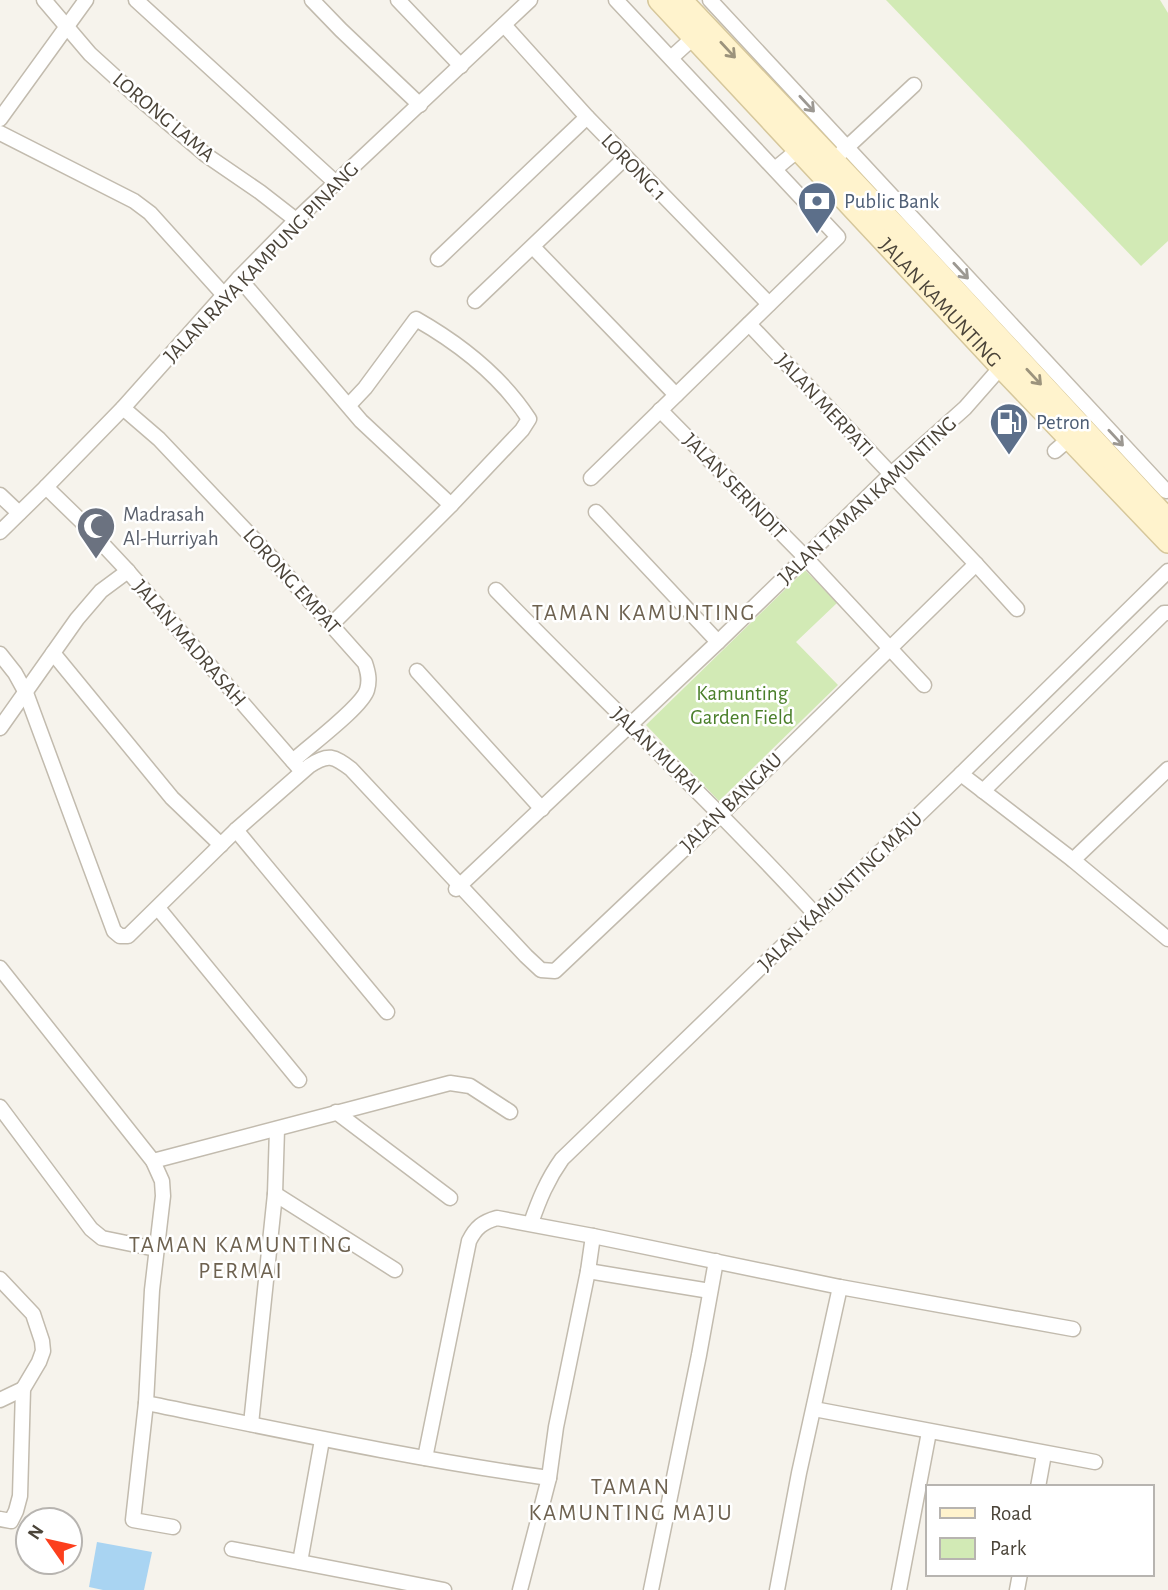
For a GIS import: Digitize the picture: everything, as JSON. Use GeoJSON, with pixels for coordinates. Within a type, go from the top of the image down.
{"type":"FeatureCollection","features":[{"type":"Feature","properties":{"kind":"main road","name":"JALAN KAMUNTING"},"geometry":{"type":"LineString","coordinates":[[659,0],[1001,367],[1062,445],[1157,500]]}},
{"type":"Feature","properties":{"kind":"main road","name":"JALAN KAMUNTING"},"geometry":{"type":"LineString","coordinates":[[681,0],[840,154],[1157,500],[1166,531]]}},
{"type":"Feature","properties":{"kind":"street","name":"LORONG LAMA"},"geometry":{"type":"LineString","coordinates":[[44,0],[90,54],[196,146],[296,220]]}},
{"type":"Feature","properties":{"kind":"street"},"geometry":{"type":"LineString","coordinates":[[0,119],[86,0]]}},
{"type":"Feature","properties":{"kind":"street"},"geometry":{"type":"LineString","coordinates":[[135,0],[336,183]]}},
{"type":"Feature","properties":{"kind":"street"},"geometry":{"type":"LineString","coordinates":[[312,0],[420,104]]}},
{"type":"Feature","properties":{"kind":"street"},"geometry":{"type":"LineString","coordinates":[[398,0],[461,66]]}},
{"type":"Feature","properties":{"kind":"street","name":"JALAN RAYA KAMPUNG PINANG"},"geometry":{"type":"LineString","coordinates":[[0,532],[123,408],[239,278],[296,220],[530,0]]}},
{"type":"Feature","properties":{"kind":"street"},"geometry":{"type":"LineString","coordinates":[[591,478],[838,237],[616,0]]}},
{"type":"Feature","properties":{"kind":"street"},"geometry":{"type":"LineString","coordinates":[[710,0],[840,154],[914,85]]}},
{"type":"Feature","properties":{"kind":"street","name":"LORONG 1"},"geometry":{"type":"LineString","coordinates":[[504,25],[625,158],[769,304]]}},
{"type":"Feature","properties":{"kind":"street"},"geometry":{"type":"LineString","coordinates":[[671,58],[694,37]]}},
{"type":"Feature","properties":{"kind":"street"},"geometry":{"type":"LineString","coordinates":[[438,259],[587,117]]}},
{"type":"Feature","properties":{"kind":"street"},"geometry":{"type":"LineString","coordinates":[[0,133],[134,201],[150,214],[224,295]]}},
{"type":"Feature","properties":{"kind":"street"},"geometry":{"type":"LineString","coordinates":[[775,169],[798,150]]}},
{"type":"Feature","properties":{"kind":"street"},"geometry":{"type":"LineString","coordinates":[[475,301],[625,158]]}},
{"type":"Feature","properties":{"kind":"street"},"geometry":{"type":"LineString","coordinates":[[533,247],[676,395]]}},
{"type":"Feature","properties":{"kind":"street"},"geometry":{"type":"LineString","coordinates":[[239,278],[361,421],[451,505]]}},
{"type":"Feature","properties":{"kind":"street"},"geometry":{"type":"LineString","coordinates":[[332,624],[451,505],[522,430],[529,419],[517,400],[498,379],[471,355],[416,319],[365,388],[349,405]]}},
{"type":"Feature","properties":{"kind":"street","name":"JALAN MERPATI"},"geometry":{"type":"LineString","coordinates":[[749,324],[1017,609]]}},
{"type":"Feature","properties":{"kind":"street","name":"JALAN TAMAN KAMUNTING"},"geometry":{"type":"LineString","coordinates":[[459,887],[890,475],[965,408],[1001,367]]}},
{"type":"Feature","properties":{"kind":"street","name":"LORONG EMPAT"},"geometry":{"type":"LineString","coordinates":[[123,408],[159,439],[268,554],[365,663],[369,675],[367,691],[359,704],[297,767]]}},
{"type":"Feature","properties":{"kind":"street","name":"JALAN SERINDIT"},"geometry":{"type":"LineString","coordinates":[[660,410],[805,557],[924,685]]}},
{"type":"Feature","properties":{"kind":"street","name":"JALAN MADRASAH"},"geometry":{"type":"LineString","coordinates":[[46,487],[128,571],[297,767]]}},
{"type":"Feature","properties":{"kind":"street"},"geometry":{"type":"LineString","coordinates":[[0,495],[19,513]]}},
{"type":"Feature","properties":{"kind":"street"},"geometry":{"type":"LineString","coordinates":[[596,512],[718,642]]}},
{"type":"Feature","properties":{"kind":"street","name":"JALAN BANGAU"},"geometry":{"type":"LineString","coordinates":[[459,887],[541,970],[555,971],[976,564]]}},
{"type":"Feature","properties":{"kind":"street"},"geometry":{"type":"LineString","coordinates":[[0,729],[77,619],[101,591],[128,571]]}},
{"type":"Feature","properties":{"kind":"street","name":"JALAN KAMUNTING MAJU"},"geometry":{"type":"LineString","coordinates":[[531,1223],[545,1184],[562,1160],[1168,571]]}},
{"type":"Feature","properties":{"kind":"street","name":"JALAN MURAI"},"geometry":{"type":"LineString","coordinates":[[496,590],[720,814],[816,915]]}},
{"type":"Feature","properties":{"kind":"street"},"geometry":{"type":"LineString","coordinates":[[983,791],[1164,613],[1168,613]]}},
{"type":"Feature","properties":{"kind":"street"},"geometry":{"type":"LineString","coordinates":[[53,653],[172,798],[221,845]]}},
{"type":"Feature","properties":{"kind":"street"},"geometry":{"type":"LineString","coordinates":[[0,654],[26,693],[114,931],[120,936],[128,936],[158,908],[297,767],[328,757],[338,759],[351,769],[459,887]]}},
{"type":"Feature","properties":{"kind":"street"},"geometry":{"type":"LineString","coordinates":[[417,671],[542,809]]}},
{"type":"Feature","properties":{"kind":"street"},"geometry":{"type":"LineString","coordinates":[[1073,860],[1168,769]]}},
{"type":"Feature","properties":{"kind":"street"},"geometry":{"type":"LineString","coordinates":[[961,774],[1073,860],[1168,939]]}},
{"type":"Feature","properties":{"kind":"street"},"geometry":{"type":"LineString","coordinates":[[236,831],[387,1012]]}},
{"type":"Feature","properties":{"kind":"street"},"geometry":{"type":"LineString","coordinates":[[158,908],[299,1080]]}},
{"type":"Feature","properties":{"kind":"street"},"geometry":{"type":"LineString","coordinates":[[0,968],[153,1161],[162,1181],[163,1196],[152,1290],[146,1403],[132,1520],[173,1527]]}},
{"type":"Feature","properties":{"kind":"street"},"geometry":{"type":"LineString","coordinates":[[153,1161],[450,1083],[470,1086],[510,1112]]}},
{"type":"Feature","properties":{"kind":"street"},"geometry":{"type":"LineString","coordinates":[[0,1107],[91,1229],[102,1238],[156,1249]]}},
{"type":"Feature","properties":{"kind":"street"},"geometry":{"type":"LineString","coordinates":[[336,1112],[450,1198]]}},
{"type":"Feature","properties":{"kind":"street"},"geometry":{"type":"LineString","coordinates":[[251,1424],[275,1194],[277,1129]]}},
{"type":"Feature","properties":{"kind":"street"},"geometry":{"type":"LineString","coordinates":[[275,1194],[395,1270]]}},
{"type":"Feature","properties":{"kind":"street"},"geometry":{"type":"LineString","coordinates":[[425,1458],[469,1241],[474,1230],[497,1218],[840,1287],[1073,1329]]}},
{"type":"Feature","properties":{"kind":"street"},"geometry":{"type":"LineString","coordinates":[[520,1590],[549,1478],[556,1427],[593,1236]]}},
{"type":"Feature","properties":{"kind":"street"},"geometry":{"type":"LineString","coordinates":[[651,1590],[716,1261]]}},
{"type":"Feature","properties":{"kind":"street"},"geometry":{"type":"LineString","coordinates":[[588,1271],[710,1291]]}},
{"type":"Feature","properties":{"kind":"street"},"geometry":{"type":"LineString","coordinates":[[0,1279],[33,1314],[43,1351],[23,1389],[20,1496],[11,1521],[0,1519]]}},
{"type":"Feature","properties":{"kind":"street"},"geometry":{"type":"LineString","coordinates":[[777,1590],[840,1287]]}},
{"type":"Feature","properties":{"kind":"street"},"geometry":{"type":"LineString","coordinates":[[0,1399],[23,1389]]}},
{"type":"Feature","properties":{"kind":"street"},"geometry":{"type":"LineString","coordinates":[[146,1403],[322,1440],[549,1478]]}},
{"type":"Feature","properties":{"kind":"street"},"geometry":{"type":"LineString","coordinates":[[814,1409],[1095,1462]]}},
{"type":"Feature","properties":{"kind":"street"},"geometry":{"type":"LineString","coordinates":[[899,1590],[929,1432]]}},
{"type":"Feature","properties":{"kind":"street"},"geometry":{"type":"LineString","coordinates":[[300,1562],[322,1440]]}},
{"type":"Feature","properties":{"kind":"street"},"geometry":{"type":"LineString","coordinates":[[1038,1485],[1044,1454]]}},
{"type":"Feature","properties":{"kind":"street"},"geometry":{"type":"LineString","coordinates":[[232,1549],[444,1590]]}},
{"type":"Feature","properties":{"kind":"green space"},"geometry":{"type":"Polygon","coordinates":[[[886,0],[1160,0],[1168,13],[1168,241],[1141,266],[886,0]]]}},
{"type":"Feature","properties":{"kind":"green space","name":"Kamunting Garden Field"},"geometry":{"type":"Polygon","coordinates":[[[805,570],[837,603],[796,642],[838,685],[719,801],[646,725],[805,570]]]}},
{"type":"Feature","properties":{"kind":"water"},"geometry":{"type":"Polygon","coordinates":[[[97,1542],[152,1552],[144,1590],[103,1590],[89,1587],[97,1542]]]}},
{"type":"Feature","properties":{"kind":"place","name":"Public Bank"},"geometry":{"type":"Point","coordinates":[817,235]}},
{"type":"Feature","properties":{"kind":"place","name":"Petron"},"geometry":{"type":"Point","coordinates":[1009,456]}},
{"type":"Feature","properties":{"kind":"place","name":"Madrasah Al-Hurriyah"},"geometry":{"type":"Point","coordinates":[96,560]}},
{"type":"Feature","properties":{"kind":"district","name":"TAMAN KAMUNTING"},"geometry":{"type":"Point","coordinates":[644,612]}},
{"type":"Feature","properties":{"kind":"district","name":"TAMAN KAMUNTING PERMAI"},"geometry":{"type":"Point","coordinates":[241,1257]}},
{"type":"Feature","properties":{"kind":"district","name":"TAMAN KAMUNTING MAJU"},"geometry":{"type":"Point","coordinates":[631,1499]}}]}
